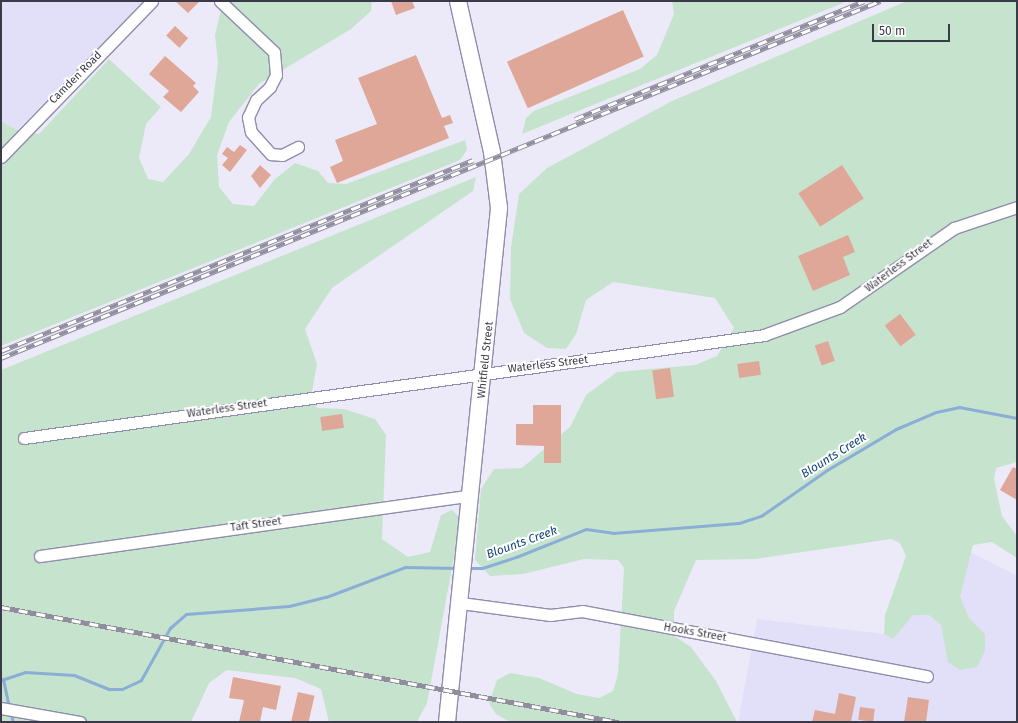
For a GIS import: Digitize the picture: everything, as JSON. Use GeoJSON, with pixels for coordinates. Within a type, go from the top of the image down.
{"type":"FeatureCollection","features":[{"type":"Feature","properties":{"kind":"main road","name":"Whitfield Street"},"geometry":{"type":"LineString","coordinates":[[447,722],[472,495],[499,208],[493,158],[458,1]]}},
{"type":"Feature","properties":{"kind":"street","name":"Camden Road"},"geometry":{"type":"LineString","coordinates":[[1,157],[152,1]]}},
{"type":"Feature","properties":{"kind":"street"},"geometry":{"type":"LineString","coordinates":[[220,1],[274,52],[276,75],[270,87],[256,100],[248,117],[252,132],[271,154],[282,155],[298,147]]}},
{"type":"Feature","properties":{"kind":"street","name":"Waterless Street"},"geometry":{"type":"LineString","coordinates":[[24,438],[484,373],[736,341],[789,328],[864,293],[954,228],[1017,207]]}},
{"type":"Feature","properties":{"kind":"street","name":"Taft Street"},"geometry":{"type":"LineString","coordinates":[[40,556],[472,495]]}},
{"type":"Feature","properties":{"kind":"street","name":"Hooks Street"},"geometry":{"type":"LineString","coordinates":[[461,603],[550,615],[582,611],[927,676]]}},
{"type":"Feature","properties":{"kind":"street"},"geometry":{"type":"LineString","coordinates":[[1,708],[80,722]]}},
{"type":"Feature","properties":{"kind":"shaded area"},"geometry":{"type":"Polygon","coordinates":[[[1,1],[144,1],[17,130],[1,121],[1,1]]]}},
{"type":"Feature","properties":{"kind":"shaded area"},"geometry":{"type":"Polygon","coordinates":[[[955,544],[1017,576],[1017,722],[738,722],[757,619],[884,634],[894,638],[955,544]]]}},
{"type":"Feature","properties":{"kind":"green space"},"geometry":{"type":"Polygon","coordinates":[[[223,1],[372,1],[371,11],[351,29],[259,84],[229,122],[217,155],[219,187],[233,204],[254,206],[275,179],[295,163],[318,171],[328,183],[346,184],[465,140],[467,150],[460,160],[1,346],[1,121],[17,130],[39,134],[109,59],[161,107],[146,124],[139,158],[148,179],[163,182],[189,154],[211,117],[218,63],[215,35],[223,1]]]}},
{"type":"Feature","properties":{"kind":"green space"},"geometry":{"type":"Polygon","coordinates":[[[672,1],[848,1],[522,134],[526,118],[534,111],[640,69],[657,55],[674,14],[672,1]]]}},
{"type":"Feature","properties":{"kind":"green space"},"geometry":{"type":"Polygon","coordinates":[[[907,1],[1017,1],[1017,462],[996,468],[994,479],[1002,516],[1017,536],[1017,558],[992,542],[973,545],[960,597],[969,618],[985,634],[985,651],[977,667],[960,670],[948,662],[941,625],[929,615],[913,615],[893,639],[884,634],[885,615],[906,556],[900,543],[891,539],[756,559],[696,560],[674,611],[674,636],[691,647],[716,681],[737,722],[510,722],[496,714],[489,703],[497,680],[510,673],[539,678],[577,694],[599,698],[613,691],[618,674],[624,568],[618,560],[584,559],[523,574],[490,576],[475,560],[481,489],[494,469],[522,468],[570,427],[586,395],[617,372],[695,365],[717,356],[734,328],[715,298],[613,282],[586,300],[576,334],[566,349],[547,348],[524,333],[510,299],[511,247],[519,194],[547,168],[672,101],[907,1]]]}},
{"type":"Feature","properties":{"kind":"green space"},"geometry":{"type":"Polygon","coordinates":[[[476,177],[473,191],[332,288],[305,329],[317,364],[312,392],[317,408],[344,409],[375,419],[386,435],[382,539],[408,557],[430,552],[441,515],[452,510],[461,519],[427,703],[417,722],[329,722],[321,689],[295,678],[227,670],[209,683],[191,722],[1,722],[1,370],[476,177]]]}},
{"type":"Feature","properties":{"kind":"building"},"geometry":{"type":"Polygon","coordinates":[[[175,1],[200,1],[188,13],[175,1]]]}},
{"type":"Feature","properties":{"kind":"building"},"geometry":{"type":"Polygon","coordinates":[[[391,1],[412,1],[415,8],[396,15],[391,1]]]}},
{"type":"Feature","properties":{"kind":"building"},"geometry":{"type":"Polygon","coordinates":[[[623,10],[644,57],[528,108],[507,62],[623,10]]]}},
{"type":"Feature","properties":{"kind":"building"},"geometry":{"type":"Polygon","coordinates":[[[175,26],[188,38],[179,48],[166,36],[175,26]]]}},
{"type":"Feature","properties":{"kind":"building"},"geometry":{"type":"Polygon","coordinates":[[[416,55],[442,118],[450,115],[453,123],[444,126],[449,138],[337,183],[330,167],[343,161],[335,140],[377,124],[358,78],[416,55]]]}},
{"type":"Feature","properties":{"kind":"building"},"geometry":{"type":"Polygon","coordinates":[[[165,56],[196,83],[193,86],[199,92],[181,112],[163,97],[169,91],[149,74],[165,56]]]}},
{"type":"Feature","properties":{"kind":"building"},"geometry":{"type":"Polygon","coordinates":[[[240,145],[247,150],[230,172],[222,165],[228,158],[222,154],[227,147],[234,152],[240,145]]]}},
{"type":"Feature","properties":{"kind":"building"},"geometry":{"type":"Polygon","coordinates":[[[260,165],[271,175],[260,188],[251,176],[260,165]]]}},
{"type":"Feature","properties":{"kind":"building"},"geometry":{"type":"Polygon","coordinates":[[[842,165],[864,199],[820,227],[798,193],[842,165]]]}},
{"type":"Feature","properties":{"kind":"building"},"geometry":{"type":"Polygon","coordinates":[[[848,235],[855,252],[843,257],[850,275],[813,291],[798,256],[848,235]]]}},
{"type":"Feature","properties":{"kind":"building"},"geometry":{"type":"Polygon","coordinates":[[[900,314],[916,335],[900,346],[885,325],[900,314]]]}},
{"type":"Feature","properties":{"kind":"building"},"geometry":{"type":"Polygon","coordinates":[[[828,341],[835,361],[822,365],[815,346],[828,341]]]}},
{"type":"Feature","properties":{"kind":"building"},"geometry":{"type":"Polygon","coordinates":[[[759,361],[761,375],[739,378],[737,364],[759,361]]]}},
{"type":"Feature","properties":{"kind":"building"},"geometry":{"type":"Polygon","coordinates":[[[670,368],[674,397],[656,399],[652,371],[670,368]]]}},
{"type":"Feature","properties":{"kind":"building"},"geometry":{"type":"Polygon","coordinates":[[[533,405],[561,405],[561,463],[544,463],[544,446],[516,445],[516,424],[533,424],[533,405]]]}},
{"type":"Feature","properties":{"kind":"building"},"geometry":{"type":"Polygon","coordinates":[[[342,414],[344,428],[322,431],[320,417],[342,414]]]}},
{"type":"Feature","properties":{"kind":"building"},"geometry":{"type":"Polygon","coordinates":[[[1013,467],[1017,469],[1017,500],[1000,490],[1013,467]]]}},
{"type":"Feature","properties":{"kind":"building"},"geometry":{"type":"Polygon","coordinates":[[[233,677],[281,686],[276,710],[263,707],[260,722],[239,722],[244,700],[229,698],[233,677]]]}},
{"type":"Feature","properties":{"kind":"building"},"geometry":{"type":"Polygon","coordinates":[[[298,692],[315,696],[309,722],[291,722],[298,692]]]}},
{"type":"Feature","properties":{"kind":"building"},"geometry":{"type":"Polygon","coordinates":[[[839,693],[856,697],[851,722],[812,722],[815,710],[835,714],[839,693]]]}},
{"type":"Feature","properties":{"kind":"building"},"geometry":{"type":"Polygon","coordinates":[[[908,697],[929,700],[926,722],[904,722],[908,697]]]}},
{"type":"Feature","properties":{"kind":"building"},"geometry":{"type":"Polygon","coordinates":[[[860,707],[875,709],[873,722],[858,720],[860,707]]]}},
{"type":"Feature","properties":{"kind":"waterway","name":"Blounts Creek"},"geometry":{"type":"LineString","coordinates":[[467,568],[482,568],[516,557],[586,529],[613,533],[739,523],[761,516],[827,470],[896,429],[936,412],[959,407],[1017,418]]}},
{"type":"Feature","properties":{"kind":"waterway","name":"Blounts Creek"},"geometry":{"type":"LineString","coordinates":[[1,680],[25,672],[74,675],[109,689],[122,689],[141,680],[170,628],[186,614],[289,606],[326,597],[405,567],[457,568]]}},
{"type":"Feature","properties":{"kind":"waterway"},"geometry":{"type":"LineString","coordinates":[[3,679],[9,707]]}},
{"type":"Feature","properties":{"kind":"waterway"},"geometry":{"type":"LineString","coordinates":[[10,712],[13,722]]}},
{"type":"Feature","properties":{"kind":"railway"},"geometry":{"type":"LineString","coordinates":[[575,119],[864,1]]}},
{"type":"Feature","properties":{"kind":"railway"},"geometry":{"type":"LineString","coordinates":[[1,358],[880,1]]}},
{"type":"Feature","properties":{"kind":"railway"},"geometry":{"type":"LineString","coordinates":[[1,351],[473,160]]}},
{"type":"Feature","properties":{"kind":"railway"},"geometry":{"type":"LineString","coordinates":[[1,607],[618,722]]}}]}
